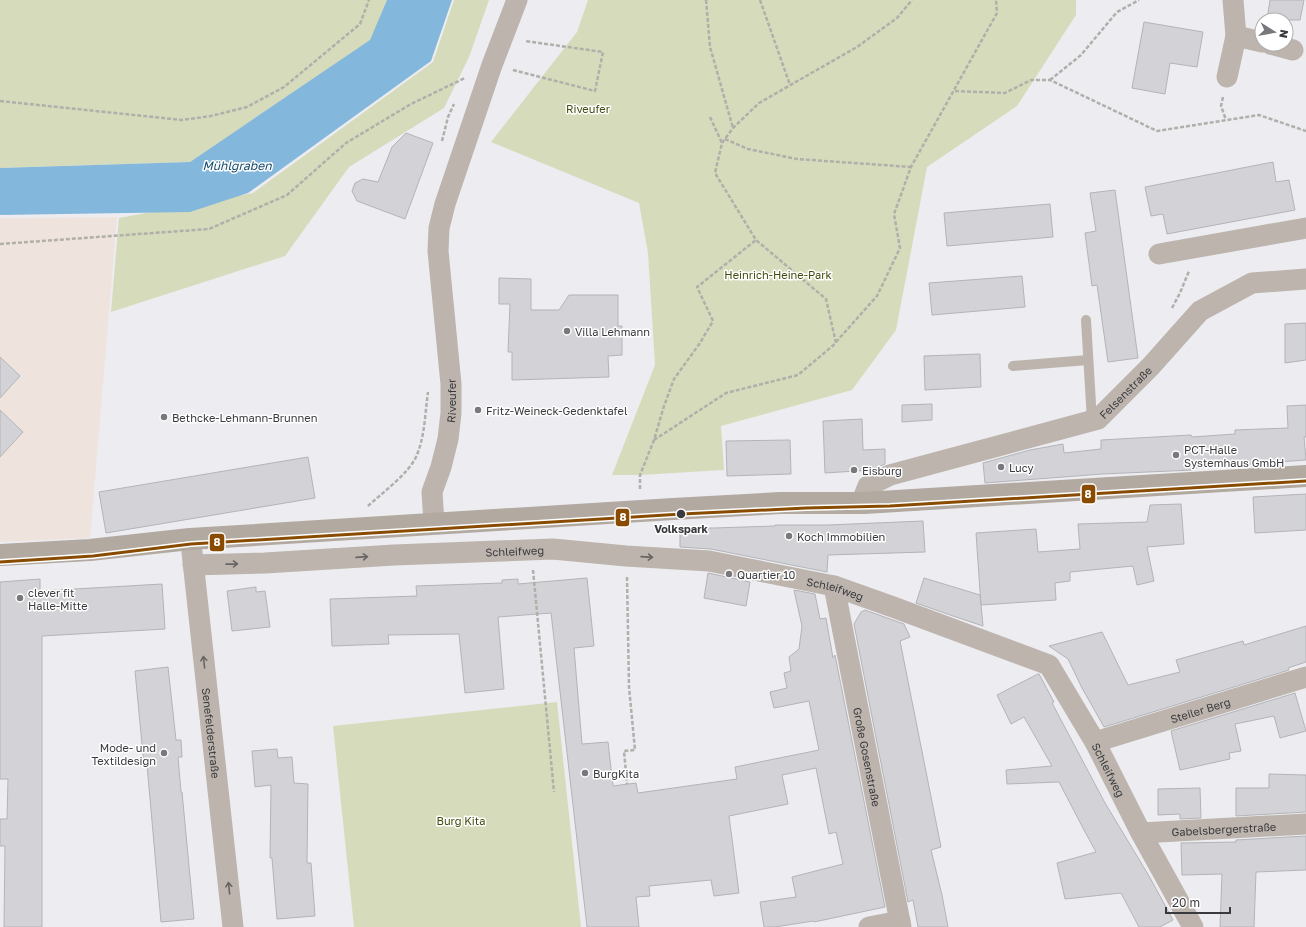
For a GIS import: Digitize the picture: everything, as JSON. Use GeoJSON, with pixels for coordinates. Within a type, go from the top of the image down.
{"type":"FeatureCollection","features":[{"type":"Feature","properties":{"kind":"street","name":"Riveufer"},"geometry":{"type":"LineString","coordinates":[[434,524],[432,492],[441,467],[448,439],[451,413],[451,384],[438,251],[439,228],[445,204],[492,64],[517,0]]}},
{"type":"Feature","properties":{"kind":"street"},"geometry":{"type":"LineString","coordinates":[[1227,77],[1236,36],[1232,0]]}},
{"type":"Feature","properties":{"kind":"street"},"geometry":{"type":"LineString","coordinates":[[1236,36],[1254,40]]}},
{"type":"Feature","properties":{"kind":"street"},"geometry":{"type":"LineString","coordinates":[[1159,254],[1306,228]]}},
{"type":"Feature","properties":{"kind":"street","name":"Felsenstraße"},"geometry":{"type":"LineString","coordinates":[[864,503],[864,496],[868,486],[890,475],[1098,419],[1146,372],[1200,311],[1252,283],[1306,279]]}},
{"type":"Feature","properties":{"kind":"street"},"geometry":{"type":"LineString","coordinates":[[0,555],[90,550],[190,539],[780,503],[864,503],[1306,476]]}},
{"type":"Feature","properties":{"kind":"street","name":"Senefelderstraße"},"geometry":{"type":"LineString","coordinates":[[190,539],[233,927]]}},
{"type":"Feature","properties":{"kind":"street","name":"Schleifweg"},"geometry":{"type":"LineString","coordinates":[[193,565],[553,549],[626,556],[709,561],[834,586],[1049,665],[1095,742],[1141,833],[1192,927]]}},
{"type":"Feature","properties":{"kind":"street","name":"Große Gosenstraße"},"geometry":{"type":"LineString","coordinates":[[834,586],[901,924]]}},
{"type":"Feature","properties":{"kind":"street","name":"Steiler Berg"},"geometry":{"type":"LineString","coordinates":[[1095,742],[1306,678]]}},
{"type":"Feature","properties":{"kind":"street","name":"Gabelsbergerstraße"},"geometry":{"type":"LineString","coordinates":[[1141,833],[1306,824]]}},
{"type":"Feature","properties":{"kind":"street"},"geometry":{"type":"LineString","coordinates":[[870,927],[901,924]]}},
{"type":"Feature","properties":{"kind":"lane"},"geometry":{"type":"LineString","coordinates":[[1086,320],[1092,421]]}},
{"type":"Feature","properties":{"kind":"lane"},"geometry":{"type":"LineString","coordinates":[[1013,366],[1088,360]]}},
{"type":"Feature","properties":{"kind":"path"},"geometry":{"type":"LineString","coordinates":[[0,101],[182,120],[211,116],[247,107],[284,87],[360,24],[369,0]]}},
{"type":"Feature","properties":{"kind":"path"},"geometry":{"type":"LineString","coordinates":[[706,0],[710,47],[733,128]]}},
{"type":"Feature","properties":{"kind":"path"},"geometry":{"type":"LineString","coordinates":[[760,0],[790,85]]}},
{"type":"Feature","properties":{"kind":"path"},"geometry":{"type":"LineString","coordinates":[[836,343],[826,299],[756,240],[715,173],[722,143],[733,128],[759,103],[857,47],[897,18],[912,0]]}},
{"type":"Feature","properties":{"kind":"path"},"geometry":{"type":"LineString","coordinates":[[654,440],[726,393],[798,375],[836,343],[877,296],[900,248],[894,214],[911,167],[955,91],[997,13],[996,0]]}},
{"type":"Feature","properties":{"kind":"path"},"geometry":{"type":"LineString","coordinates":[[1050,80],[1081,55],[1117,12],[1139,0]]}},
{"type":"Feature","properties":{"kind":"path"},"geometry":{"type":"LineString","coordinates":[[492,64],[595,91],[603,52],[502,37]]}},
{"type":"Feature","properties":{"kind":"path"},"geometry":{"type":"LineString","coordinates":[[0,244],[209,229],[287,195],[346,143],[411,104],[467,77],[464,84]]}},
{"type":"Feature","properties":{"kind":"path"},"geometry":{"type":"LineString","coordinates":[[955,91],[1005,93],[1031,80],[1050,80],[1157,131],[1259,115],[1306,131]]}},
{"type":"Feature","properties":{"kind":"path"},"geometry":{"type":"LineString","coordinates":[[440,148],[448,117],[454,104]]}},
{"type":"Feature","properties":{"kind":"path"},"geometry":{"type":"LineString","coordinates":[[1221,106],[1226,120]]}},
{"type":"Feature","properties":{"kind":"path"},"geometry":{"type":"LineString","coordinates":[[710,117],[722,143]]}},
{"type":"Feature","properties":{"kind":"path"},"geometry":{"type":"LineString","coordinates":[[725,139],[748,149],[797,159],[911,167]]}},
{"type":"Feature","properties":{"kind":"path"},"geometry":{"type":"LineString","coordinates":[[639,512],[640,475],[654,440],[674,379],[700,343],[713,321],[697,287],[756,240]]}},
{"type":"Feature","properties":{"kind":"path"},"geometry":{"type":"LineString","coordinates":[[1174,304],[1189,271]]}},
{"type":"Feature","properties":{"kind":"path"},"geometry":{"type":"LineString","coordinates":[[367,506],[399,479],[416,458],[422,440],[429,387]]}},
{"type":"Feature","properties":{"kind":"path"},"geometry":{"type":"LineString","coordinates":[[530,550],[554,792]]}},
{"type":"Feature","properties":{"kind":"path"},"geometry":{"type":"LineString","coordinates":[[626,556],[629,687],[635,750],[624,751],[627,784]]}},
{"type":"Feature","properties":{"kind":"shaded area"},"geometry":{"type":"Polygon","coordinates":[[[117,217],[90,538],[0,542],[0,218],[117,217]]]}},
{"type":"Feature","properties":{"kind":"green space"},"geometry":{"type":"Polygon","coordinates":[[[0,0],[387,0],[371,40],[190,162],[0,168],[0,0]]]}},
{"type":"Feature","properties":{"kind":"green space"},"geometry":{"type":"Polygon","coordinates":[[[454,0],[489,0],[469,57],[444,108],[349,167],[285,256],[111,312],[119,218],[253,193],[433,62],[454,0]]]}},
{"type":"Feature","properties":{"kind":"green space","name":"Heinrich-Heine-Park"},"geometry":{"type":"Polygon","coordinates":[[[588,0],[1076,0],[1076,15],[1017,106],[927,167],[896,330],[852,390],[721,426],[724,470],[640,475],[612,475],[655,365],[648,253],[639,203],[491,142],[577,32],[588,0]]]}},
{"type":"Feature","properties":{"kind":"green space","name":"Burg Kita"},"geometry":{"type":"Polygon","coordinates":[[[557,702],[581,927],[354,927],[333,726],[557,702]]]}},
{"type":"Feature","properties":{"kind":"water","name":"Mühlgraben"},"geometry":{"type":"Polygon","coordinates":[[[387,0],[452,0],[431,61],[248,193],[190,212],[0,215],[0,168],[190,162],[370,40],[387,0]]]}},
{"type":"Feature","properties":{"kind":"building"},"geometry":{"type":"Polygon","coordinates":[[[1270,0],[1304,0],[1300,20],[1294,20],[1294,12],[1268,12],[1270,0]]]}},
{"type":"Feature","properties":{"kind":"building"},"geometry":{"type":"Polygon","coordinates":[[[1144,22],[1203,32],[1197,67],[1170,63],[1165,94],[1132,88],[1144,22]]]}},
{"type":"Feature","properties":{"kind":"building"},"geometry":{"type":"Polygon","coordinates":[[[406,133],[433,143],[405,219],[357,201],[352,191],[355,183],[363,179],[378,182],[392,147],[406,133]]]}},
{"type":"Feature","properties":{"kind":"building"},"geometry":{"type":"Polygon","coordinates":[[[1273,162],[1276,182],[1289,180],[1295,210],[1167,234],[1163,214],[1151,216],[1145,187],[1273,162]]]}},
{"type":"Feature","properties":{"kind":"building"},"geometry":{"type":"Polygon","coordinates":[[[1115,190],[1138,358],[1108,362],[1097,285],[1092,286],[1085,233],[1096,231],[1090,193],[1115,190]]]}},
{"type":"Feature","properties":{"kind":"building"},"geometry":{"type":"Polygon","coordinates":[[[1050,204],[1053,237],[947,246],[944,213],[1050,204]]]}},
{"type":"Feature","properties":{"kind":"building"},"geometry":{"type":"Polygon","coordinates":[[[1022,276],[1025,307],[932,315],[929,283],[1022,276]]]}},
{"type":"Feature","properties":{"kind":"building","name":"Villa Lehmann"},"geometry":{"type":"Polygon","coordinates":[[[499,278],[531,279],[531,310],[559,310],[569,295],[618,295],[618,326],[622,326],[622,355],[608,356],[609,377],[512,380],[512,352],[508,352],[510,304],[499,304],[499,278]]]}},
{"type":"Feature","properties":{"kind":"building"},"geometry":{"type":"Polygon","coordinates":[[[1306,323],[1306,360],[1285,363],[1285,324],[1306,323]]]}},
{"type":"Feature","properties":{"kind":"building"},"geometry":{"type":"Polygon","coordinates":[[[980,354],[981,387],[925,390],[924,356],[980,354]]]}},
{"type":"Feature","properties":{"kind":"building"},"geometry":{"type":"Polygon","coordinates":[[[0,357],[20,376],[0,398],[0,357]]]}},
{"type":"Feature","properties":{"kind":"building"},"geometry":{"type":"Polygon","coordinates":[[[932,404],[932,420],[902,422],[902,405],[932,404]]]}},
{"type":"Feature","properties":{"kind":"building"},"geometry":{"type":"Polygon","coordinates":[[[1306,405],[1306,437],[1304,437],[1306,460],[1193,468],[1193,470],[1102,474],[985,483],[983,463],[1030,450],[1063,444],[1064,453],[1101,449],[1101,440],[1191,435],[1192,437],[1235,434],[1235,430],[1288,428],[1287,406],[1306,405]]]}},
{"type":"Feature","properties":{"kind":"building"},"geometry":{"type":"Polygon","coordinates":[[[0,410],[23,432],[0,457],[0,410]]]}},
{"type":"Feature","properties":{"kind":"building"},"geometry":{"type":"Polygon","coordinates":[[[862,419],[863,450],[885,449],[885,464],[872,470],[825,473],[823,421],[862,419]]]}},
{"type":"Feature","properties":{"kind":"building"},"geometry":{"type":"Polygon","coordinates":[[[790,440],[791,474],[727,476],[726,441],[790,440]]]}},
{"type":"Feature","properties":{"kind":"building"},"geometry":{"type":"Polygon","coordinates":[[[308,457],[315,498],[106,533],[99,492],[308,457]]]}},
{"type":"Feature","properties":{"kind":"building"},"geometry":{"type":"Polygon","coordinates":[[[1306,494],[1306,530],[1255,533],[1253,497],[1306,494]]]}},
{"type":"Feature","properties":{"kind":"building"},"geometry":{"type":"Polygon","coordinates":[[[1181,504],[1184,544],[1147,547],[1154,581],[1137,585],[1133,566],[1070,572],[1070,581],[1055,583],[1056,600],[981,605],[976,533],[1036,529],[1038,552],[1080,549],[1078,524],[1147,522],[1150,505],[1181,504]]]}},
{"type":"Feature","properties":{"kind":"building"},"geometry":{"type":"Polygon","coordinates":[[[923,521],[925,552],[828,555],[827,572],[711,549],[680,547],[680,528],[828,525],[923,521]]]}},
{"type":"Feature","properties":{"kind":"building"},"geometry":{"type":"Polygon","coordinates":[[[708,573],[750,582],[746,606],[704,598],[708,573]]]}},
{"type":"Feature","properties":{"kind":"building"},"geometry":{"type":"Polygon","coordinates":[[[587,578],[594,646],[574,648],[582,744],[608,742],[613,786],[636,783],[638,793],[737,779],[735,767],[819,750],[809,701],[774,708],[770,692],[787,688],[784,673],[791,671],[789,657],[799,649],[802,626],[794,590],[815,594],[820,619],[826,618],[833,658],[835,655],[885,907],[814,922],[764,927],[760,902],[796,897],[792,877],[843,864],[836,832],[829,834],[816,768],[782,775],[788,804],[729,816],[739,893],[714,896],[711,880],[649,886],[650,896],[636,897],[639,927],[587,927],[551,613],[498,617],[504,689],[465,693],[459,634],[388,635],[389,644],[332,646],[330,599],[417,596],[416,586],[502,583],[502,580],[518,579],[518,584],[587,578]]]}},
{"type":"Feature","properties":{"kind":"building"},"geometry":{"type":"Polygon","coordinates":[[[924,578],[980,595],[983,626],[916,603],[924,578]]]}},
{"type":"Feature","properties":{"kind":"building"},"geometry":{"type":"Polygon","coordinates":[[[40,579],[40,591],[162,584],[165,629],[42,636],[42,927],[4,927],[5,846],[0,846],[0,819],[7,819],[8,779],[0,779],[0,582],[40,579]]]}},
{"type":"Feature","properties":{"kind":"building"},"geometry":{"type":"Polygon","coordinates":[[[256,587],[256,592],[265,591],[270,627],[232,631],[227,591],[256,587]]]}},
{"type":"Feature","properties":{"kind":"building"},"geometry":{"type":"Polygon","coordinates":[[[865,610],[904,624],[910,637],[900,641],[941,847],[931,850],[948,927],[918,927],[913,900],[908,902],[854,624],[861,612],[865,610]]]}},
{"type":"Feature","properties":{"kind":"building"},"geometry":{"type":"Polygon","coordinates":[[[1306,626],[1306,662],[1288,668],[1289,670],[1104,727],[1068,659],[1049,646],[1102,632],[1128,685],[1180,672],[1176,660],[1243,641],[1244,645],[1306,626]]]}},
{"type":"Feature","properties":{"kind":"building"},"geometry":{"type":"Polygon","coordinates":[[[168,667],[176,740],[181,740],[182,757],[178,757],[194,919],[161,922],[147,765],[144,765],[135,671],[168,667]]]}},
{"type":"Feature","properties":{"kind":"building"},"geometry":{"type":"Polygon","coordinates":[[[1038,674],[1054,702],[1052,703],[1105,803],[1149,876],[1173,920],[1160,927],[1139,927],[1121,893],[1065,899],[1057,863],[1096,852],[1059,782],[1007,784],[1006,770],[1052,766],[1024,717],[1011,724],[997,695],[1038,674]]]}},
{"type":"Feature","properties":{"kind":"building"},"geometry":{"type":"Polygon","coordinates":[[[1295,693],[1306,731],[1280,738],[1274,716],[1235,724],[1241,751],[1229,753],[1230,759],[1180,770],[1171,731],[1295,693]]]}},
{"type":"Feature","properties":{"kind":"building"},"geometry":{"type":"Polygon","coordinates":[[[277,749],[278,758],[292,757],[294,783],[308,784],[307,863],[311,863],[315,916],[277,919],[272,858],[270,858],[271,785],[255,787],[252,751],[277,749]]]}},
{"type":"Feature","properties":{"kind":"building"},"geometry":{"type":"Polygon","coordinates":[[[1269,774],[1306,775],[1306,812],[1236,816],[1236,788],[1269,788],[1269,774]]]}},
{"type":"Feature","properties":{"kind":"building"},"geometry":{"type":"Polygon","coordinates":[[[1200,788],[1201,818],[1180,819],[1180,814],[1158,815],[1158,789],[1200,788]]]}},
{"type":"Feature","properties":{"kind":"building"},"geometry":{"type":"Polygon","coordinates":[[[1306,836],[1306,870],[1256,872],[1254,927],[1220,927],[1222,874],[1182,875],[1181,843],[1236,842],[1236,840],[1306,836]]]}},
{"type":"Feature","properties":{"kind":"transit line","name":"8"},"geometry":{"type":"LineString","coordinates":[[0,562],[93,556],[191,544],[682,514],[806,508],[890,506],[1306,481]]}},
{"type":"Feature","properties":{"kind":"place","name":"Villa Lehmann"},"geometry":{"type":"Point","coordinates":[567,331]}},
{"type":"Feature","properties":{"kind":"place","name":"Fritz-Weineck-Gedenktafel"},"geometry":{"type":"Point","coordinates":[478,410]}},
{"type":"Feature","properties":{"kind":"place","name":"Bethcke-Lehmann-Brunnen"},"geometry":{"type":"Point","coordinates":[164,417]}},
{"type":"Feature","properties":{"kind":"place","name":"PCT-Halle Systemhaus GmbH"},"geometry":{"type":"Point","coordinates":[1176,455]}},
{"type":"Feature","properties":{"kind":"place","name":"Lucy"},"geometry":{"type":"Point","coordinates":[1001,467]}},
{"type":"Feature","properties":{"kind":"place","name":"Eisburg"},"geometry":{"type":"Point","coordinates":[854,470]}},
{"type":"Feature","properties":{"kind":"place","name":"Volkspark"},"geometry":{"type":"Point","coordinates":[681,514]}},
{"type":"Feature","properties":{"kind":"place","name":"Koch Immobilien"},"geometry":{"type":"Point","coordinates":[789,536]}},
{"type":"Feature","properties":{"kind":"place","name":"Quartier 10"},"geometry":{"type":"Point","coordinates":[729,574]}},
{"type":"Feature","properties":{"kind":"place","name":"clever fit Halle-Mitte"},"geometry":{"type":"Point","coordinates":[20,598]}},
{"type":"Feature","properties":{"kind":"place","name":"Mode- und Textildesign"},"geometry":{"type":"Point","coordinates":[164,753]}},
{"type":"Feature","properties":{"kind":"place","name":"BurgKita"},"geometry":{"type":"Point","coordinates":[585,773]}}]}
